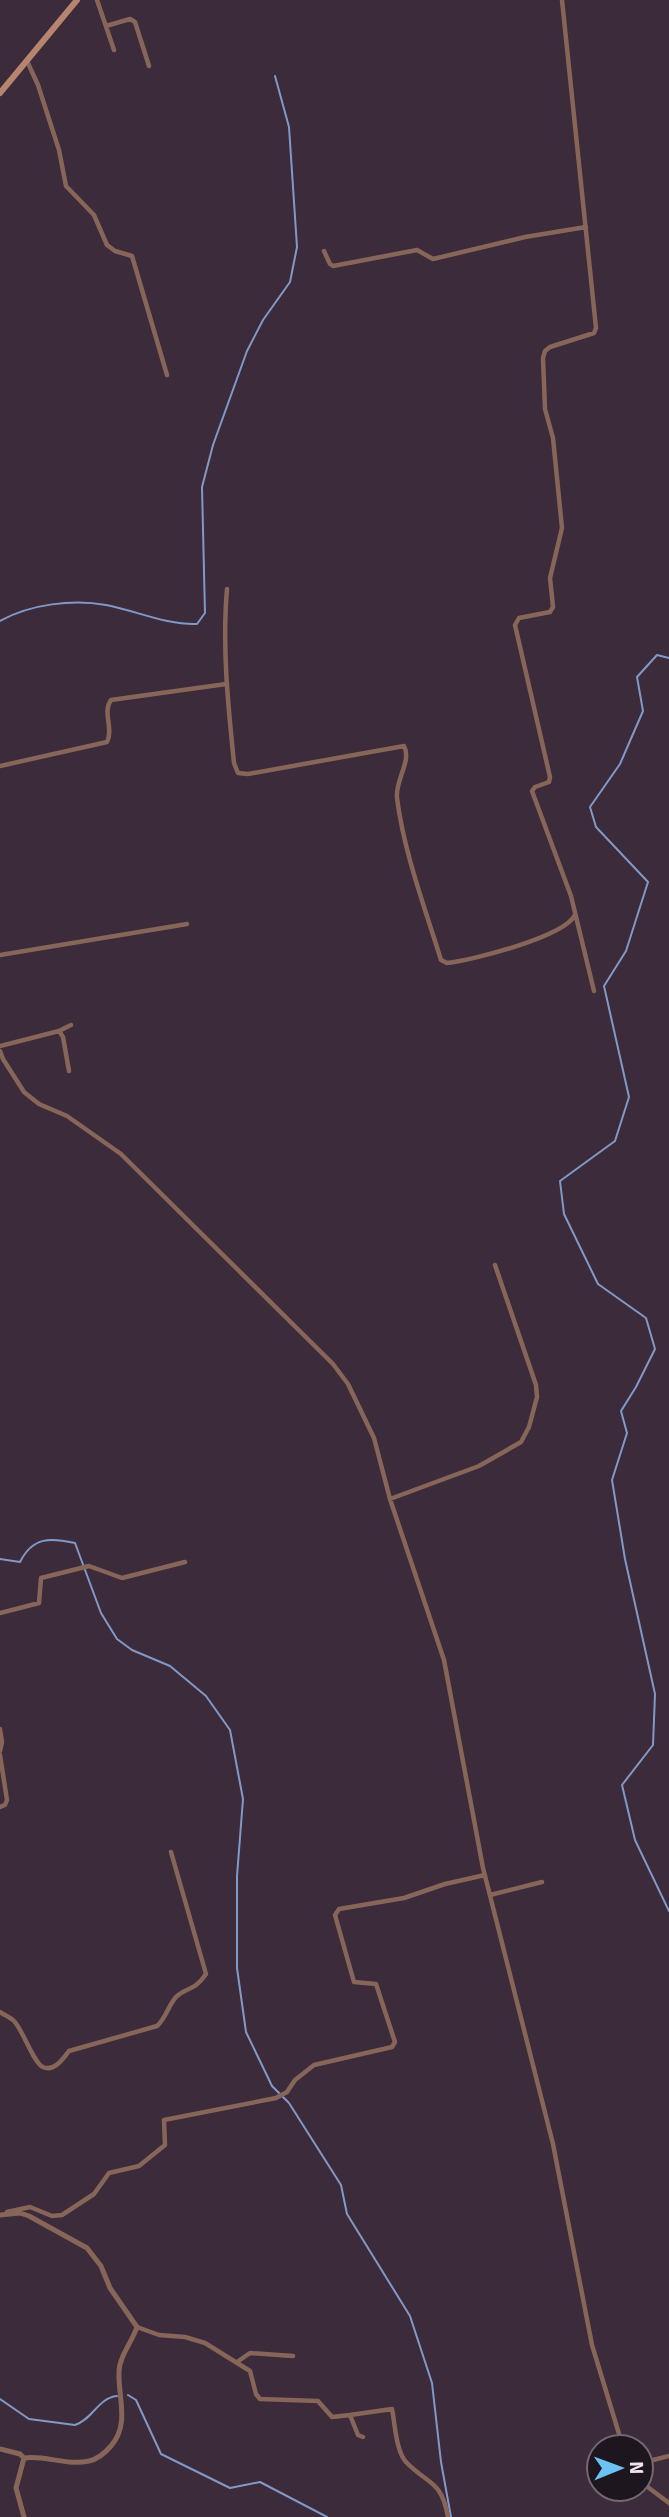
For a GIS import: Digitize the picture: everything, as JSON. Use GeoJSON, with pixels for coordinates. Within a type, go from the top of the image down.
{"type":"FeatureCollection","features":[{"type":"Feature","properties":{"kind":"main road"},"geometry":{"type":"LineString","coordinates":[[0,93],[77,0]]}},
{"type":"Feature","properties":{"kind":"street"},"geometry":{"type":"LineString","coordinates":[[97,0],[114,50]]}},
{"type":"Feature","properties":{"kind":"street"},"geometry":{"type":"LineString","coordinates":[[562,0],[596,328],[594,334],[550,347],[543,358],[545,409],[553,438],[562,527],[550,578],[553,607],[550,612],[519,618],[515,625],[550,777],[549,782],[535,787],[532,791],[576,914],[594,991]]}},
{"type":"Feature","properties":{"kind":"street"},"geometry":{"type":"LineString","coordinates":[[106,26],[130,19],[135,22],[149,66]]}},
{"type":"Feature","properties":{"kind":"street"},"geometry":{"type":"LineString","coordinates":[[27,61],[38,85],[59,150],[66,186],[94,215],[107,245],[115,251],[132,256],[167,374]]}},
{"type":"Feature","properties":{"kind":"street"},"geometry":{"type":"LineString","coordinates":[[324,251],[333,266],[417,250],[433,259],[525,237],[586,227]]}},
{"type":"Feature","properties":{"kind":"street"},"geometry":{"type":"LineString","coordinates":[[226,589],[226,684],[234,763],[238,773],[248,774],[404,746],[407,754],[397,786],[401,821],[441,960],[453,962],[554,933],[571,923],[576,914]]}},
{"type":"Feature","properties":{"kind":"street"},"geometry":{"type":"LineString","coordinates":[[0,766],[107,742],[110,734],[107,707],[111,700],[226,684]]}},
{"type":"Feature","properties":{"kind":"street"},"geometry":{"type":"LineString","coordinates":[[0,955],[187,924]]}},
{"type":"Feature","properties":{"kind":"street"},"geometry":{"type":"LineString","coordinates":[[71,1025],[60,1031],[0,1048],[3,1059],[24,1092],[39,1104],[67,1116],[121,1154],[333,1364],[348,1384],[374,1438],[390,1499],[444,1660],[485,1875],[550,2130],[592,2345],[619,2433]]}},
{"type":"Feature","properties":{"kind":"street"},"geometry":{"type":"LineString","coordinates":[[60,1031],[69,1071]]}},
{"type":"Feature","properties":{"kind":"street"},"geometry":{"type":"LineString","coordinates":[[390,1499],[479,1466],[521,1442],[529,1427],[537,1397],[536,1385],[495,1265]]}},
{"type":"Feature","properties":{"kind":"street"},"geometry":{"type":"LineString","coordinates":[[0,1613],[39,1603],[41,1578],[89,1566],[122,1578],[185,1562]]}},
{"type":"Feature","properties":{"kind":"street"},"geometry":{"type":"LineString","coordinates":[[0,1729],[0,1753],[7,1800],[5,1805],[0,1807]]}},
{"type":"Feature","properties":{"kind":"street"},"geometry":{"type":"LineString","coordinates":[[0,2012],[13,2020],[38,2063],[51,2068],[69,2051],[157,2026],[175,1998],[194,1989],[206,1974],[171,1852]]}},
{"type":"Feature","properties":{"kind":"street"},"geometry":{"type":"LineString","coordinates":[[0,2215],[30,2207],[52,2216],[62,2215],[94,2194],[109,2172],[139,2166],[165,2145],[164,2120],[276,2098],[287,2092],[295,2080],[314,2065],[392,2046],[395,2042],[376,1984],[354,1982],[335,1915],[340,1909],[404,1898],[485,1875]]}},
{"type":"Feature","properties":{"kind":"street"},"geometry":{"type":"LineString","coordinates":[[490,1895],[542,1882]]}},
{"type":"Feature","properties":{"kind":"street"},"geometry":{"type":"LineString","coordinates":[[0,2215],[20,2213],[29,2216],[87,2248],[101,2266],[110,2288],[137,2327],[159,2336],[196,2339],[237,2362],[250,2371],[260,2399],[318,2401],[332,2417],[392,2409],[401,2455],[434,2483],[445,2503],[448,2517]]}},
{"type":"Feature","properties":{"kind":"street"},"geometry":{"type":"LineString","coordinates":[[0,2449],[20,2454],[23,2458],[76,2463],[92,2460],[105,2453],[116,2441],[121,2428],[119,2371],[137,2327]]}},
{"type":"Feature","properties":{"kind":"street"},"geometry":{"type":"LineString","coordinates":[[237,2362],[250,2353],[293,2356]]}},
{"type":"Feature","properties":{"kind":"street"},"geometry":{"type":"LineString","coordinates":[[350,2415],[358,2435],[363,2437]]}},
{"type":"Feature","properties":{"kind":"street"},"geometry":{"type":"LineString","coordinates":[[23,2458],[16,2488],[24,2517]]}},
{"type":"Feature","properties":{"kind":"waterway"},"geometry":{"type":"LineString","coordinates":[[0,621],[25,610],[66,603],[106,605],[185,624],[197,624],[205,613],[202,487],[213,445],[247,351],[263,320],[290,282],[297,247],[289,127],[275,76]]}},
{"type":"Feature","properties":{"kind":"waterway"},"geometry":{"type":"LineString","coordinates":[[669,658],[657,655],[637,677],[643,711],[620,764],[590,807],[596,827],[648,882],[626,951],[604,986],[629,1097],[615,1141],[560,1181],[564,1214],[598,1284],[646,1318],[655,1349],[621,1411],[627,1433],[612,1480],[625,1559],[655,1694],[653,1745],[622,1785],[635,1840],[669,1911]]}},
{"type":"Feature","properties":{"kind":"waterway"},"geometry":{"type":"LineString","coordinates":[[0,1559],[20,1562],[31,1547],[43,1541],[75,1543],[101,1613],[117,1639],[132,1650],[170,1666],[206,1696],[230,1730],[243,1799],[237,1876],[237,1968],[246,2032],[272,2086],[279,2093]]}},
{"type":"Feature","properties":{"kind":"waterway"},"geometry":{"type":"LineString","coordinates":[[283,2097],[341,2185],[347,2214],[410,2316],[432,2383],[441,2462],[451,2517]]}},
{"type":"Feature","properties":{"kind":"waterway"},"geometry":{"type":"LineString","coordinates":[[128,2395],[136,2400],[161,2454],[230,2488],[260,2482],[327,2517]]}},
{"type":"Feature","properties":{"kind":"waterway"},"geometry":{"type":"LineString","coordinates":[[0,2399],[29,2419],[75,2425],[86,2419],[105,2401],[117,2396]]}}]}
